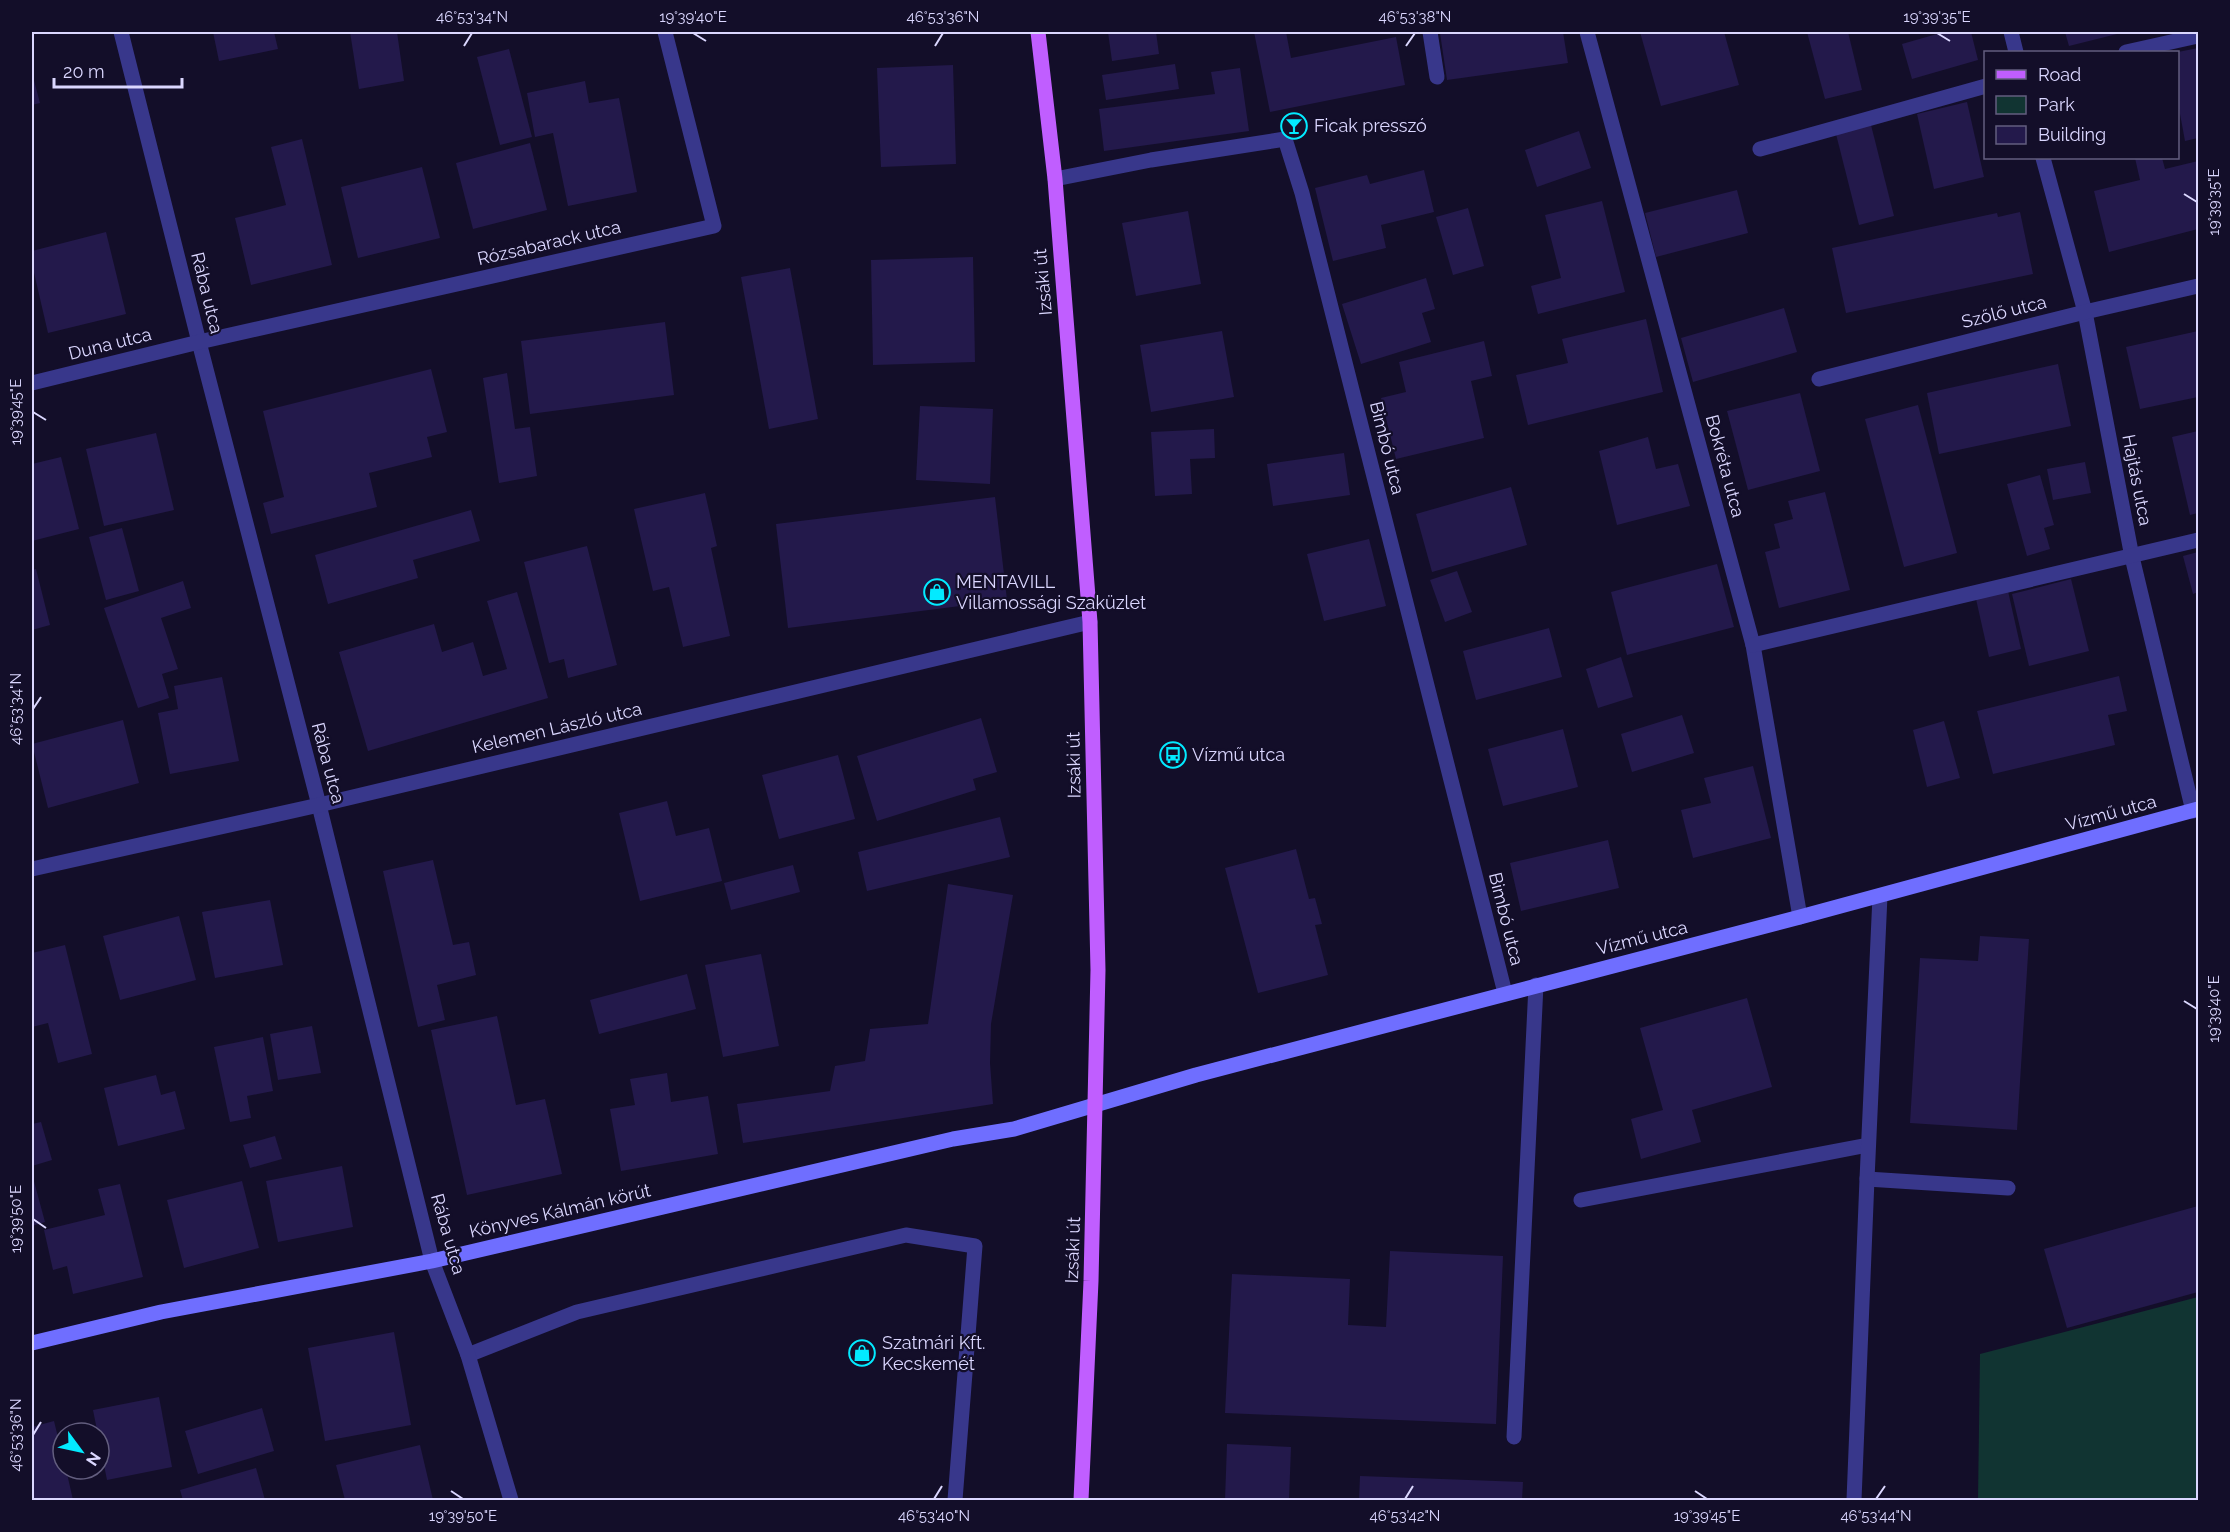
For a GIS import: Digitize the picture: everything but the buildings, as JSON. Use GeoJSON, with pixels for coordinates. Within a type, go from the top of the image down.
{"type":"FeatureCollection","features":[{"type":"Feature","properties":{"kind":"main road","name":"Izsáki út"},"geometry":{"type":"LineString","coordinates":[[1038,32],[1055,179],[1090,622],[1098,970],[1091,1281],[1081,1500]]}},
{"type":"Feature","properties":{"kind":"main road","name":"Vízmű utca"},"geometry":{"type":"LineString","coordinates":[[1095,1105],[1196,1075],[1880,896],[2196,810]]}},
{"type":"Feature","properties":{"kind":"main road","name":"Könyves Kálmán körút"},"geometry":{"type":"LineString","coordinates":[[32,1343],[162,1312],[432,1261],[952,1139],[1014,1129],[1095,1105]]}},
{"type":"Feature","properties":{"kind":"street","name":"Rába utca"},"geometry":{"type":"LineString","coordinates":[[121,32],[319,805],[432,1261],[468,1354],[512,1500]]}},
{"type":"Feature","properties":{"kind":"street","name":"Rózsabarack utca"},"geometry":{"type":"LineString","coordinates":[[199,342],[714,226],[665,32]]}},
{"type":"Feature","properties":{"kind":"street"},"geometry":{"type":"LineString","coordinates":[[1430,32],[1437,77]]}},
{"type":"Feature","properties":{"kind":"street","name":"Bokréta utca"},"geometry":{"type":"LineString","coordinates":[[1587,32],[1753,645],[1800,917]]}},
{"type":"Feature","properties":{"kind":"street"},"geometry":{"type":"LineString","coordinates":[[2011,32],[2016,51]]}},
{"type":"Feature","properties":{"kind":"street"},"geometry":{"type":"LineString","coordinates":[[2131,51],[2199,36]]}},
{"type":"Feature","properties":{"kind":"street"},"geometry":{"type":"LineString","coordinates":[[1760,149],[1984,87]]}},
{"type":"Feature","properties":{"kind":"street","name":"Bimbó utca"},"geometry":{"type":"LineString","coordinates":[[1055,179],[1151,160],[1285,139],[1302,193],[1505,993]]}},
{"type":"Feature","properties":{"kind":"street","name":"Hajtás utca"},"geometry":{"type":"LineString","coordinates":[[2043,159],[2085,312],[2132,557],[2196,810]]}},
{"type":"Feature","properties":{"kind":"street","name":"Szőlő utca"},"geometry":{"type":"LineString","coordinates":[[1819,379],[2085,312],[2199,286]]}},
{"type":"Feature","properties":{"kind":"street","name":"Duna utca"},"geometry":{"type":"LineString","coordinates":[[32,383],[199,342]]}},
{"type":"Feature","properties":{"kind":"street"},"geometry":{"type":"LineString","coordinates":[[1753,645],[2199,540]]}},
{"type":"Feature","properties":{"kind":"street","name":"Kelemen László utca"},"geometry":{"type":"LineString","coordinates":[[32,869],[319,805],[1090,622]]}},
{"type":"Feature","properties":{"kind":"street"},"geometry":{"type":"LineString","coordinates":[[1854,1500],[1880,896]]}},
{"type":"Feature","properties":{"kind":"street"},"geometry":{"type":"LineString","coordinates":[[1514,1437],[1536,985]]}},
{"type":"Feature","properties":{"kind":"street"},"geometry":{"type":"LineString","coordinates":[[1581,1200],[1868,1145]]}},
{"type":"Feature","properties":{"kind":"street"},"geometry":{"type":"LineString","coordinates":[[1867,1179],[2008,1188]]}},
{"type":"Feature","properties":{"kind":"street"},"geometry":{"type":"LineString","coordinates":[[468,1354],[577,1312],[906,1235],[975,1246],[955,1500]]}},
{"type":"Feature","properties":{"kind":"green space"},"geometry":{"type":"Polygon","coordinates":[[[2198,1297],[2198,1500],[1978,1500],[1980,1354],[2198,1297]]]}},
{"type":"Feature","properties":{"kind":"place","name":"Ficak presszó"},"geometry":{"type":"Point","coordinates":[1294,126]}},
{"type":"Feature","properties":{"kind":"place","name":"MENTAVILL Villamossági Szaküzlet"},"geometry":{"type":"Point","coordinates":[937,592]}},
{"type":"Feature","properties":{"kind":"place","name":"Vízmű utca"},"geometry":{"type":"Point","coordinates":[1173,755]}},
{"type":"Feature","properties":{"kind":"place","name":"Szatmári Kft. Kecskemét"},"geometry":{"type":"Point","coordinates":[862,1353]}}]}
